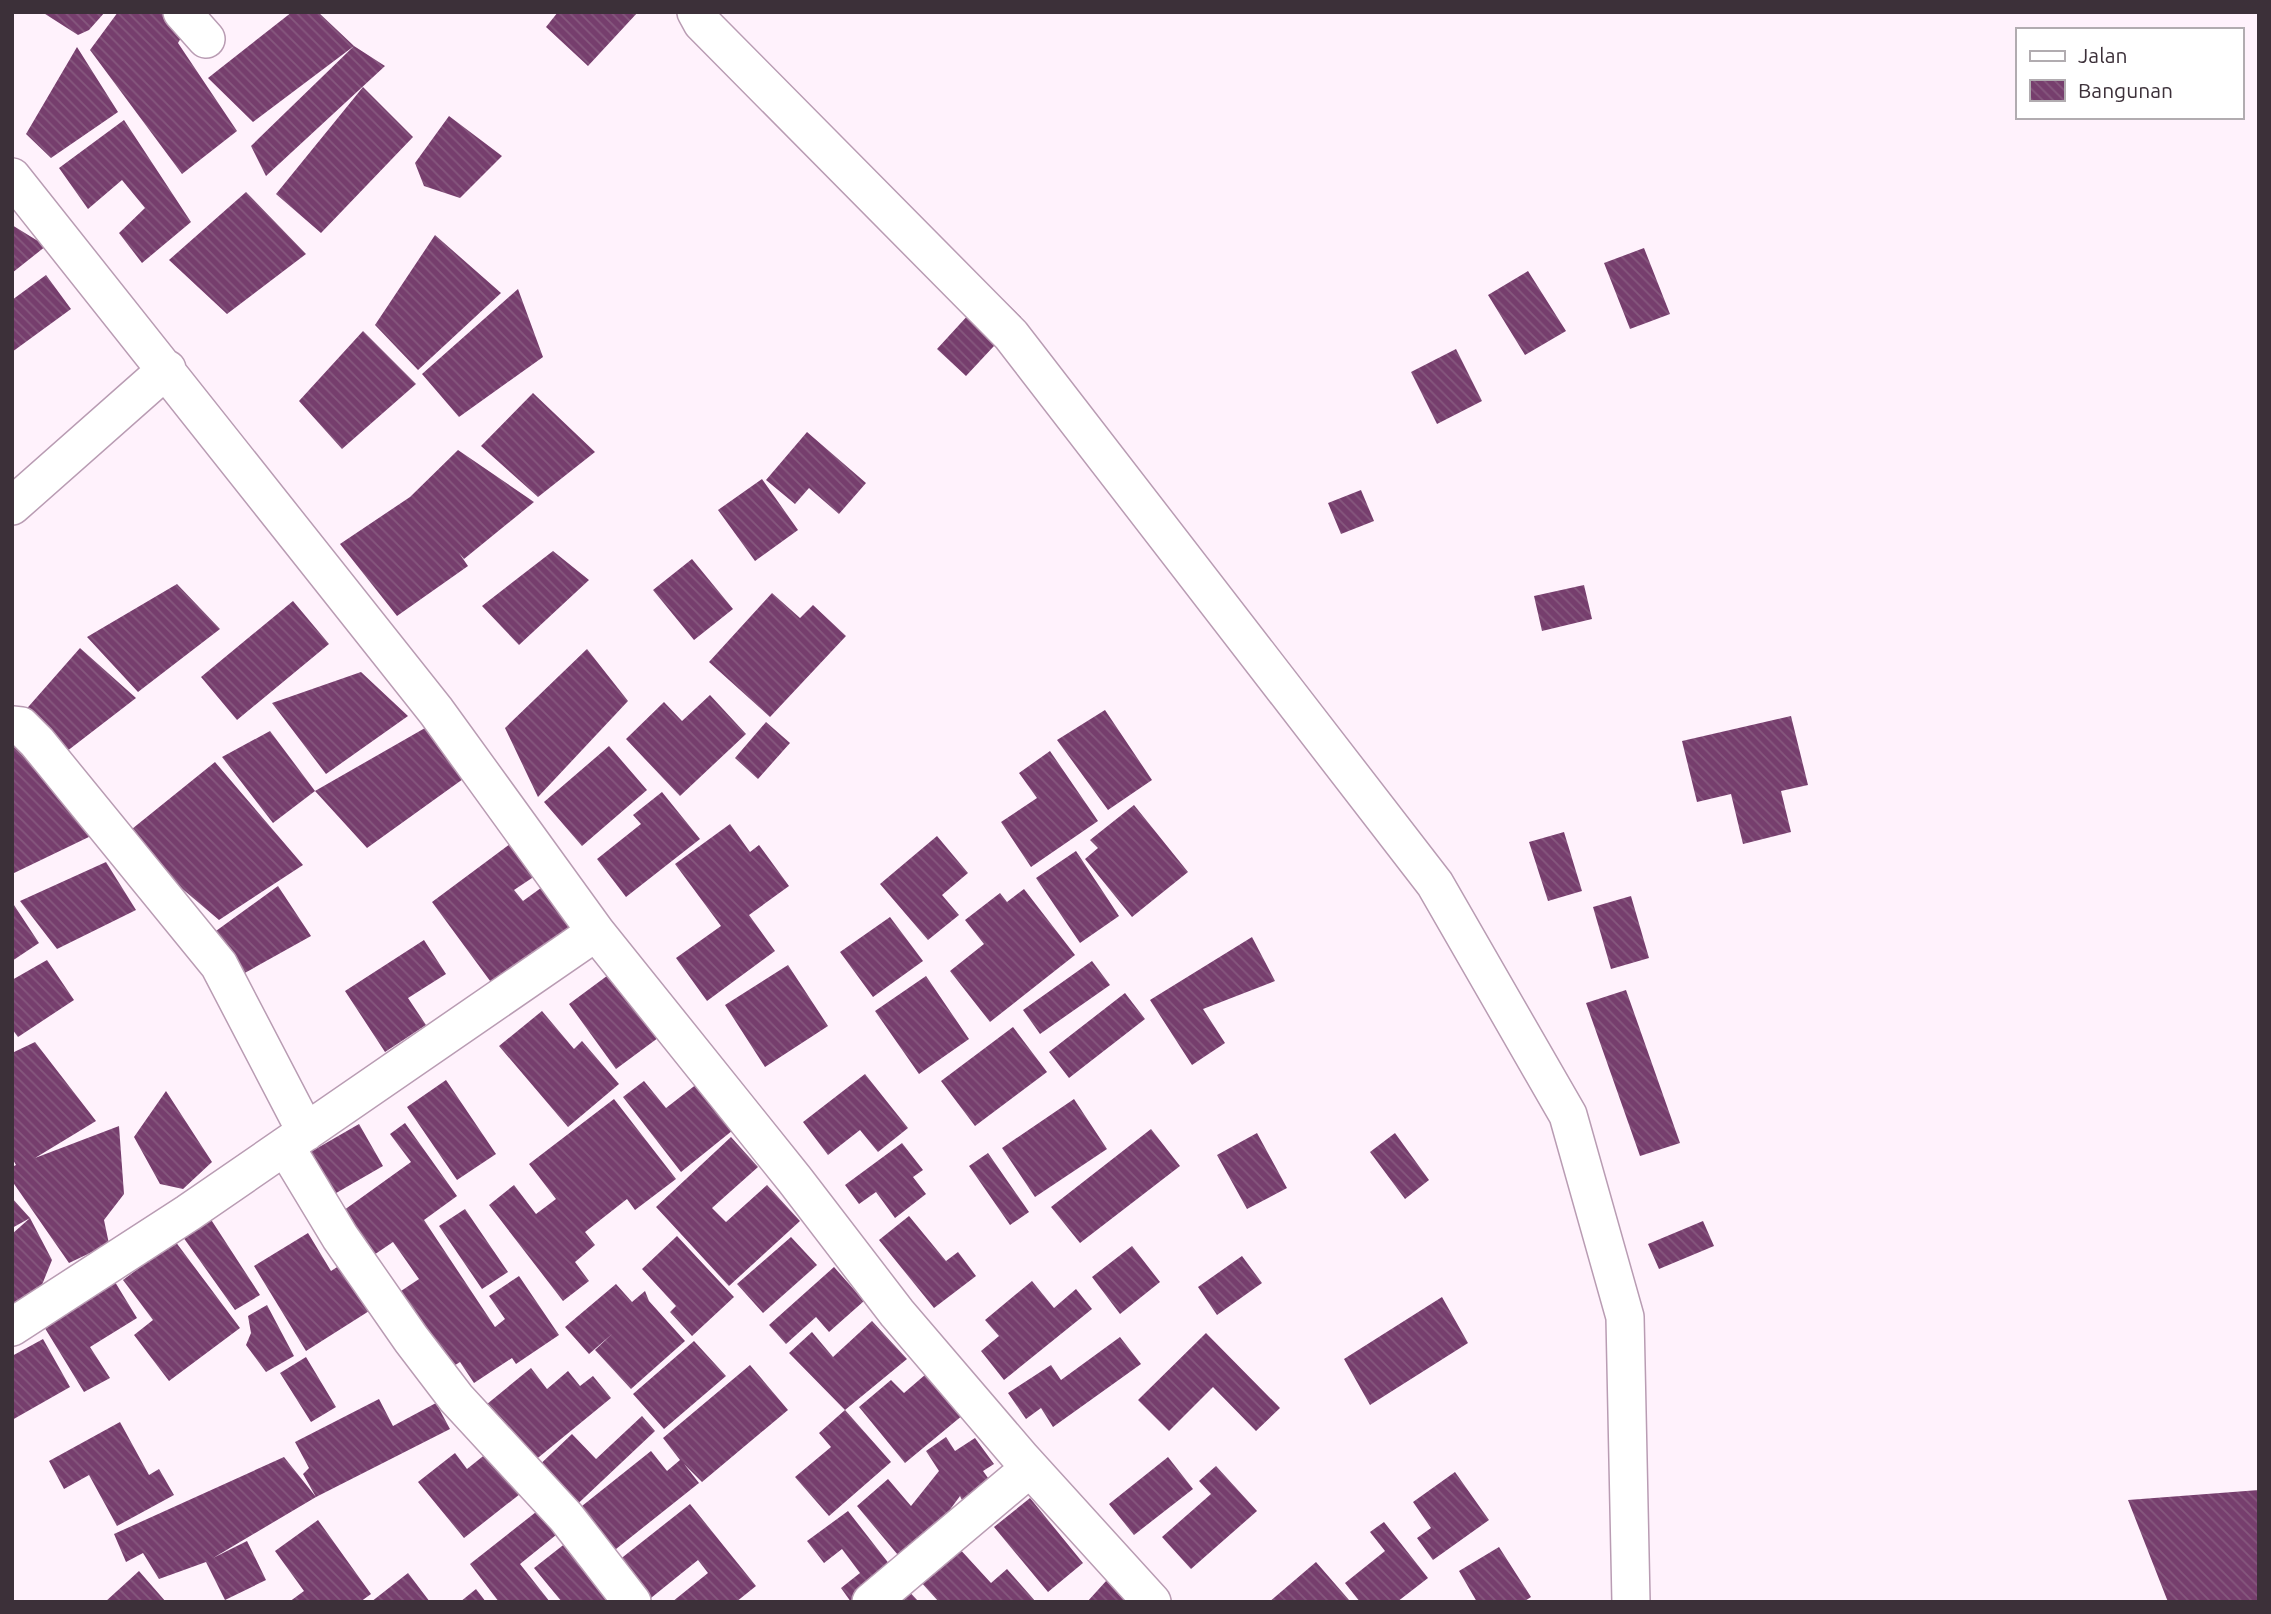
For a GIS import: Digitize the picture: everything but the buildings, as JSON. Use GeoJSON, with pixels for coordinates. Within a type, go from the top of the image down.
{"type":"FeatureCollection","features":[{"type":"Feature","properties":{"kind":"street"},"geometry":{"type":"LineString","coordinates":[[182,12],[206,39]]}},
{"type":"Feature","properties":{"kind":"street"},"geometry":{"type":"LineString","coordinates":[[695,12],[702,23],[1011,335],[1435,884],[1568,1115],[1625,1317],[1631,1602]]}},
{"type":"Feature","properties":{"kind":"street"},"geometry":{"type":"LineString","coordinates":[[12,177],[436,711],[596,932],[795,1180],[897,1313],[1030,1468],[1152,1602]]}},
{"type":"Feature","properties":{"kind":"street"},"geometry":{"type":"LineString","coordinates":[[12,506],[167,369]]}},
{"type":"Feature","properties":{"kind":"street"},"geometry":{"type":"LineString","coordinates":[[12,725],[21,726],[37,741],[219,965],[340,1237],[449,1389],[566,1517],[632,1602]]}},
{"type":"Feature","properties":{"kind":"street"},"geometry":{"type":"LineString","coordinates":[[12,1327],[188,1213],[596,932]]}},
{"type":"Feature","properties":{"kind":"street"},"geometry":{"type":"LineString","coordinates":[[871,1602],[1030,1468]]}}]}
